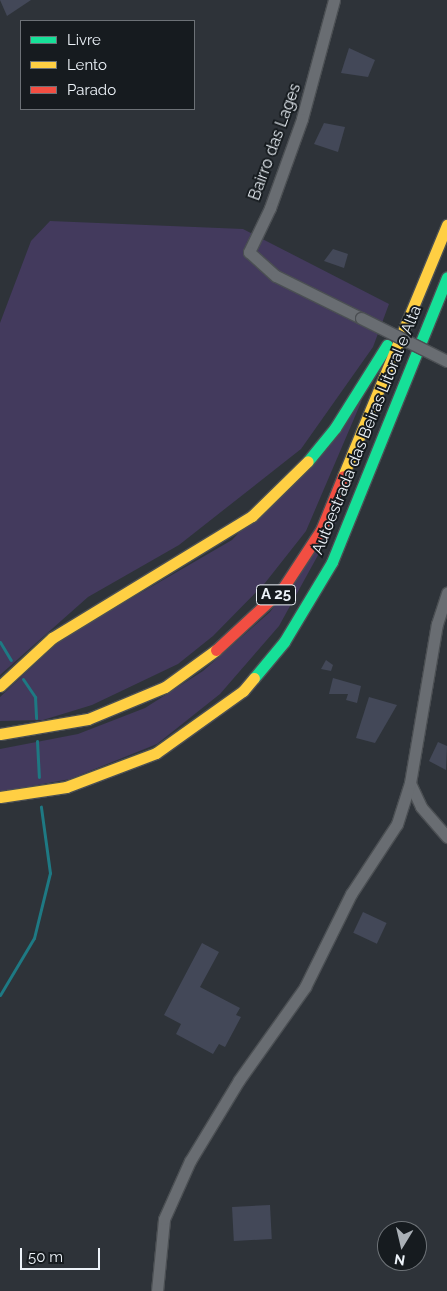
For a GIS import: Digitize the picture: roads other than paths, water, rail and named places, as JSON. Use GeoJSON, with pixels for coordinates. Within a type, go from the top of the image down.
{"type":"FeatureCollection","features":[{"type":"Feature","properties":{"kind":"highway","name":"Autoestrada das Beiras Litoral e Alta"},"geometry":{"type":"LineString","coordinates":[[0,734],[88,719],[165,687],[234,637],[283,588],[321,530],[360,445],[410,310],[447,225]]}},
{"type":"Feature","properties":{"kind":"highway","name":"Autoestrada das Beiras Litoral e Alta"},"geometry":{"type":"LineString","coordinates":[[0,797],[18,796],[66,787],[156,752],[242,691],[284,642],[332,562],[447,277]]}},
{"type":"Feature","properties":{"kind":"highway"},"geometry":{"type":"LineString","coordinates":[[0,686],[52,638],[108,601],[203,550],[252,516],[295,477],[335,428],[410,310]]}},
{"type":"Feature","properties":{"kind":"highway"},"geometry":{"type":"LineString","coordinates":[[0,803],[18,796]]}},
{"type":"Feature","properties":{"kind":"street","name":"Bairro das Lages"},"geometry":{"type":"LineString","coordinates":[[334,0],[302,119],[270,208],[249,252],[276,276],[447,361]]}},
{"type":"Feature","properties":{"kind":"street"},"geometry":{"type":"LineString","coordinates":[[157,1291],[164,1219],[190,1161],[239,1080],[306,987],[351,894],[397,824],[410,783],[435,633],[447,593]]}},
{"type":"Feature","properties":{"kind":"street"},"geometry":{"type":"LineString","coordinates":[[410,783],[421,807],[447,837]]}},
{"type":"Feature","properties":{"kind":"waterway"},"geometry":{"type":"LineString","coordinates":[[0,642],[11,660]]}},
{"type":"Feature","properties":{"kind":"waterway"},"geometry":{"type":"LineString","coordinates":[[23,679],[35,697],[36,718]]}},
{"type":"Feature","properties":{"kind":"waterway"},"geometry":{"type":"LineString","coordinates":[[37,741],[39,777]]}},
{"type":"Feature","properties":{"kind":"waterway"},"geometry":{"type":"LineString","coordinates":[[0,995],[34,938],[50,873],[41,807]]}}]}
